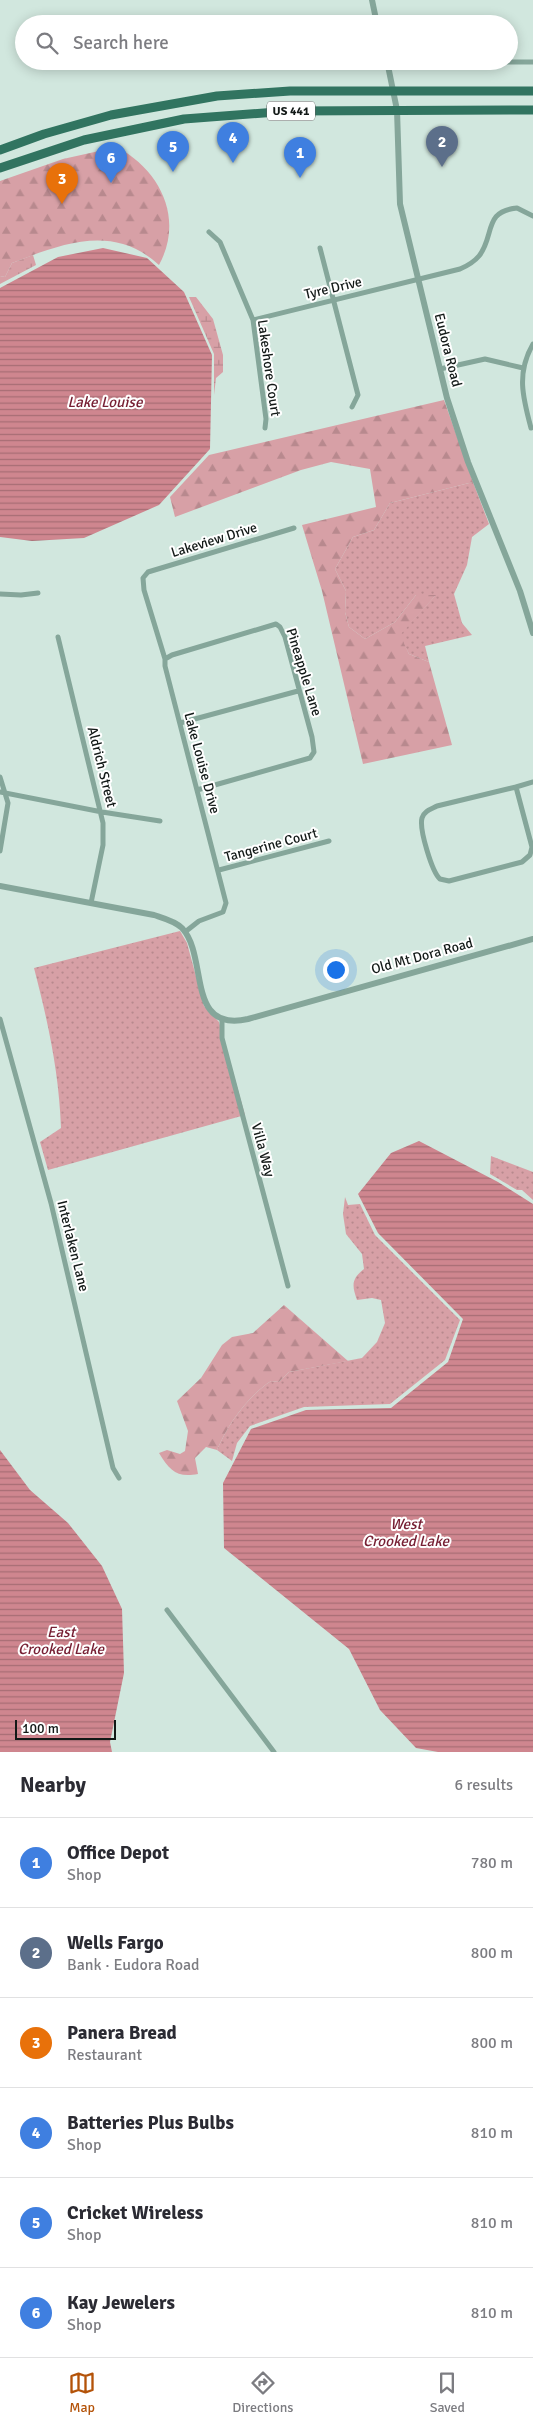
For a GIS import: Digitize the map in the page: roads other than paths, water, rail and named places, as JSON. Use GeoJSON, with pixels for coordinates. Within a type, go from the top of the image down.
{"type":"FeatureCollection","features":[{"type":"Feature","properties":{"kind":"main road","name":"US 441"},"geometry":{"type":"LineString","coordinates":[[0,150],[95,119],[186,100],[290,91],[533,91]]}},
{"type":"Feature","properties":{"kind":"main road","name":"US 441"},"geometry":{"type":"LineString","coordinates":[[0,168],[84,140],[184,119],[290,111],[533,110]]}},
{"type":"Feature","properties":{"kind":"street"},"geometry":{"type":"LineString","coordinates":[[372,0],[375,15]]}},
{"type":"Feature","properties":{"kind":"street"},"geometry":{"type":"LineString","coordinates":[[518,62],[533,62]]}},
{"type":"Feature","properties":{"kind":"street","name":"Eudora Road"},"geometry":{"type":"LineString","coordinates":[[389,70],[398,110],[400,204],[440,369],[455,426],[520,591],[533,633]]}},
{"type":"Feature","properties":{"kind":"street","name":"Tyre Drive"},"geometry":{"type":"LineString","coordinates":[[253,320],[460,269],[474,261],[482,252],[490,226],[500,212],[518,208],[533,216]]}},
{"type":"Feature","properties":{"kind":"street","name":"Lakeshore Court"},"geometry":{"type":"LineString","coordinates":[[209,232],[220,242],[253,320],[266,419],[265,428]]}},
{"type":"Feature","properties":{"kind":"street"},"geometry":{"type":"LineString","coordinates":[[320,248],[335,300],[358,395],[352,407]]}},
{"type":"Feature","properties":{"kind":"street"},"geometry":{"type":"LineString","coordinates":[[531,428],[522,388],[523,368],[533,344]]}},
{"type":"Feature","properties":{"kind":"street"},"geometry":{"type":"LineString","coordinates":[[440,369],[486,359],[523,368]]}},
{"type":"Feature","properties":{"kind":"street","name":"Lakeview Drive"},"geometry":{"type":"LineString","coordinates":[[143,578],[148,572],[294,528]]}},
{"type":"Feature","properties":{"kind":"street","name":"Lake Louise Drive"},"geometry":{"type":"LineString","coordinates":[[143,578],[144,590],[166,659],[165,666],[226,903],[224,910],[199,921],[184,932]]}},
{"type":"Feature","properties":{"kind":"street"},"geometry":{"type":"LineString","coordinates":[[0,594],[21,595],[38,593]]}},
{"type":"Feature","properties":{"kind":"street","name":"Pineapple Lane"},"geometry":{"type":"LineString","coordinates":[[166,659],[181,652],[276,624],[280,627],[284,637],[314,752],[310,758],[197,790]]}},
{"type":"Feature","properties":{"kind":"street","name":"Aldrich Street"},"geometry":{"type":"LineString","coordinates":[[58,637],[102,812],[104,832],[91,903]]}},
{"type":"Feature","properties":{"kind":"street"},"geometry":{"type":"LineString","coordinates":[[180,723],[298,691]]}},
{"type":"Feature","properties":{"kind":"street"},"geometry":{"type":"LineString","coordinates":[[0,776],[2,792],[8,803],[0,851]]}},
{"type":"Feature","properties":{"kind":"street"},"geometry":{"type":"LineString","coordinates":[[516,787],[532,847],[527,859],[449,881],[440,879],[433,871],[421,824],[426,812],[437,806],[533,782]]}},
{"type":"Feature","properties":{"kind":"street"},"geometry":{"type":"LineString","coordinates":[[2,792],[102,812],[160,821]]}},
{"type":"Feature","properties":{"kind":"street","name":"Tangerine Court"},"geometry":{"type":"LineString","coordinates":[[219,870],[329,841]]}},
{"type":"Feature","properties":{"kind":"street"},"geometry":{"type":"LineString","coordinates":[[0,886],[154,915],[175,923],[190,942],[207,1004],[222,1020]]}},
{"type":"Feature","properties":{"kind":"street","name":"Old Mt Dora Road"},"geometry":{"type":"LineString","coordinates":[[222,1020],[235,1022],[248,1019],[533,939]]}},
{"type":"Feature","properties":{"kind":"street","name":"Interlaken Lane"},"geometry":{"type":"LineString","coordinates":[[0,1019],[53,1212],[113,1468],[119,1478]]}},
{"type":"Feature","properties":{"kind":"street","name":"Villa Way"},"geometry":{"type":"LineString","coordinates":[[222,1020],[224,1047],[288,1286]]}},
{"type":"Feature","properties":{"kind":"street"},"geometry":{"type":"LineString","coordinates":[[167,1610],[274,1752]]}},
{"type":"Feature","properties":{"kind":"water","name":"Lake Louise"},"geometry":{"type":"Polygon","coordinates":[[[103,248],[147,258],[184,292],[212,355],[210,449],[159,505],[84,538],[32,541],[0,537],[0,288],[58,257],[103,248]]]}},
{"type":"Feature","properties":{"kind":"water","name":"West Crooked Lake"},"geometry":{"type":"Polygon","coordinates":[[[419,1141],[498,1182],[533,1204],[533,1752],[438,1752],[416,1748],[380,1710],[349,1649],[224,1548],[223,1483],[251,1429],[306,1410],[391,1408],[448,1362],[463,1319],[378,1233],[358,1194],[391,1153],[419,1141]]]}},
{"type":"Feature","properties":{"kind":"water","name":"East Crooked Lake"},"geometry":{"type":"Polygon","coordinates":[[[0,1450],[30,1490],[68,1523],[102,1566],[122,1609],[124,1673],[110,1742],[112,1752],[0,1752],[0,1450]]]}},
{"type":"Feature","properties":{"kind":"place","name":"Batteries Plus Bulbs"},"geometry":{"type":"Point","coordinates":[233,163]}},
{"type":"Feature","properties":{"kind":"place","name":"Wells Fargo"},"geometry":{"type":"Point","coordinates":[442,167]}},
{"type":"Feature","properties":{"kind":"place","name":"Cricket Wireless"},"geometry":{"type":"Point","coordinates":[173,172]}},
{"type":"Feature","properties":{"kind":"place","name":"Office Depot"},"geometry":{"type":"Point","coordinates":[300,178]}},
{"type":"Feature","properties":{"kind":"place","name":"Kay Jewelers"},"geometry":{"type":"Point","coordinates":[111,183]}},
{"type":"Feature","properties":{"kind":"place","name":"Panera Bread"},"geometry":{"type":"Point","coordinates":[62,204]}}]}
